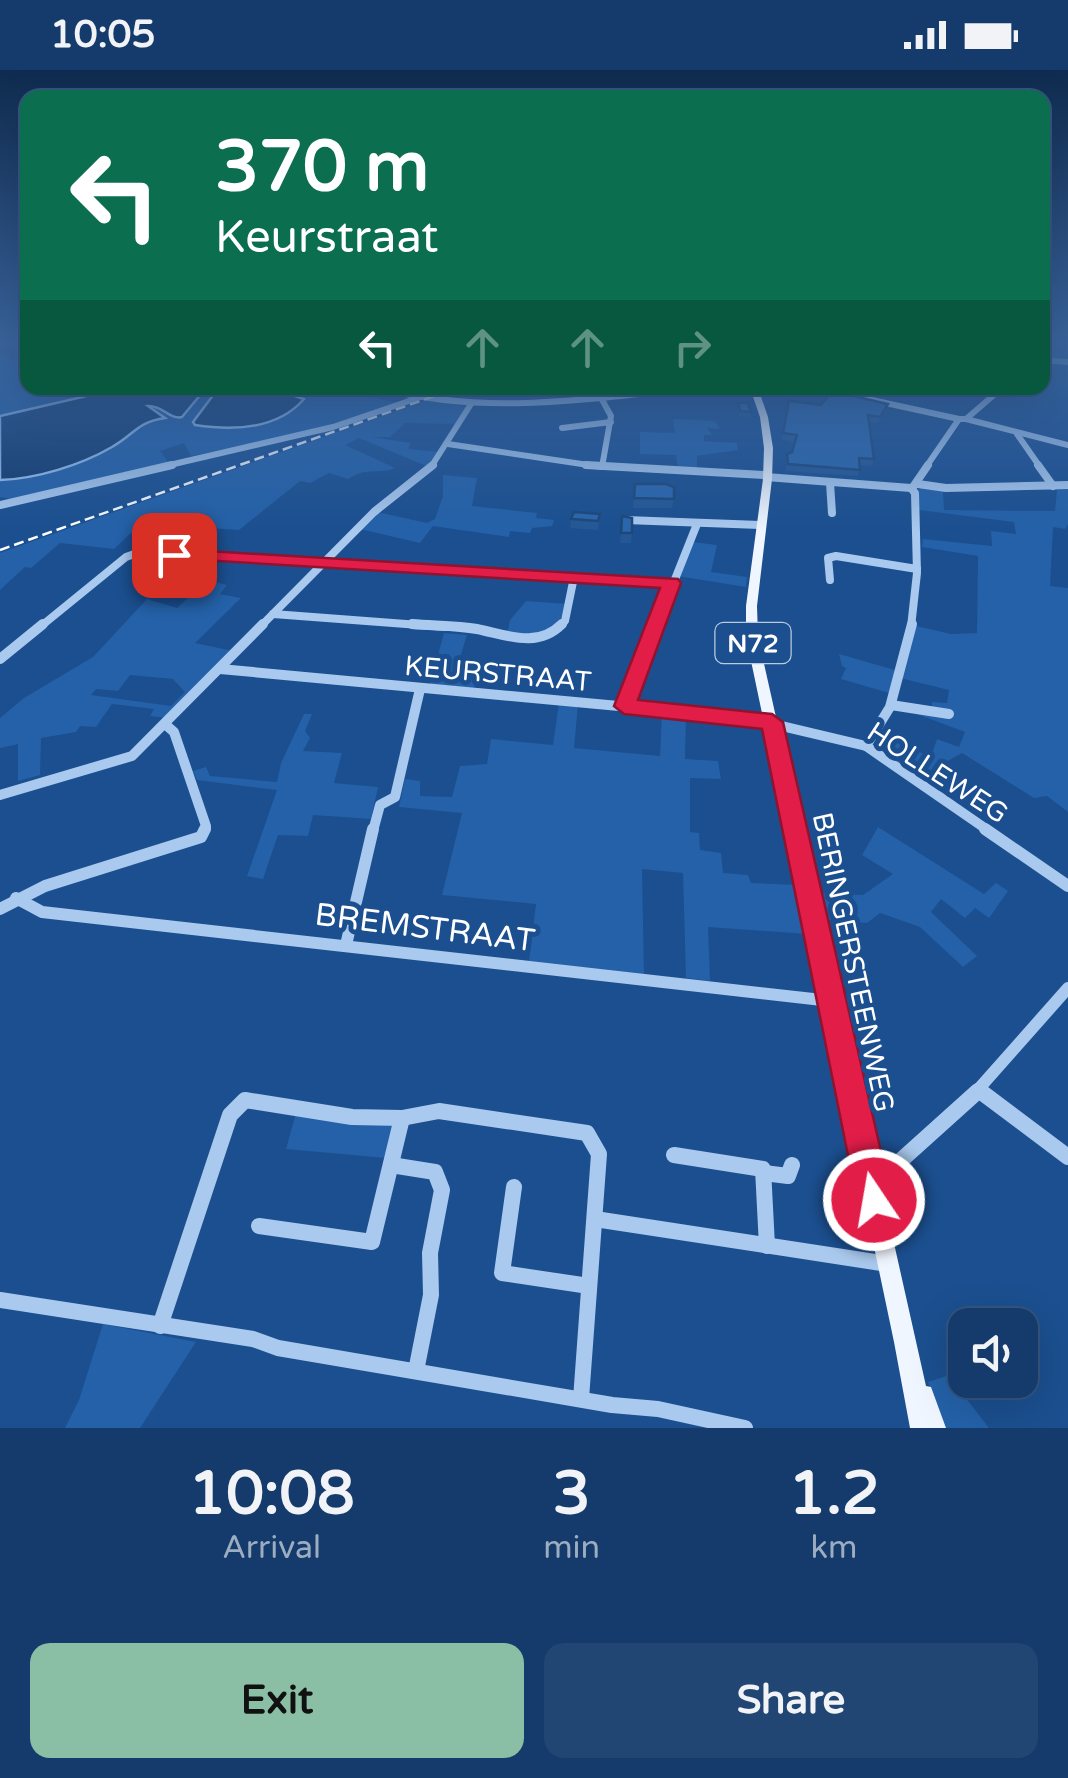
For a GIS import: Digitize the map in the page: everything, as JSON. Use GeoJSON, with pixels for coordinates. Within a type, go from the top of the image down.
{"type":"FeatureCollection","features":[{"type":"Feature","properties":{"kind":"main road","name":"BERINGERSTEENWEG"},"geometry":{"type":"LineString","coordinates":[[761,405],[770,438],[749,607],[922,1428]]}},
{"type":"Feature","properties":{"kind":"main road","name":"BERINGERSTEENWEG"},"geometry":{"type":"LineString","coordinates":[[910,1362],[934,1428]]}},
{"type":"Feature","properties":{"kind":"street"},"geometry":{"type":"LineString","coordinates":[[3,502],[333,427],[394,405]]}},
{"type":"Feature","properties":{"kind":"street"},"geometry":{"type":"LineString","coordinates":[[0,795],[126,759],[166,725],[389,498],[425,473],[448,444],[470,405]]}},
{"type":"Feature","properties":{"kind":"street"},"geometry":{"type":"LineString","coordinates":[[602,467],[611,422],[607,405]]}},
{"type":"Feature","properties":{"kind":"street"},"geometry":{"type":"LineString","coordinates":[[898,405],[1068,444]]}},
{"type":"Feature","properties":{"kind":"street"},"geometry":{"type":"LineString","coordinates":[[866,746],[891,705],[908,638],[919,544],[914,486],[962,419],[980,405]]}},
{"type":"Feature","properties":{"kind":"street"},"geometry":{"type":"LineString","coordinates":[[562,428],[611,422]]}},
{"type":"Feature","properties":{"kind":"street"},"geometry":{"type":"LineString","coordinates":[[1017,434],[1053,486]]}},
{"type":"Feature","properties":{"kind":"street"},"geometry":{"type":"LineString","coordinates":[[448,444],[602,467],[766,476],[830,484],[946,488],[1068,485]]}},
{"type":"Feature","properties":{"kind":"street"},"geometry":{"type":"LineString","coordinates":[[830,484],[832,513]]}},
{"type":"Feature","properties":{"kind":"street"},"geometry":{"type":"LineString","coordinates":[[626,520],[760,525]]}},
{"type":"Feature","properties":{"kind":"street"},"geometry":{"type":"LineString","coordinates":[[624,706],[697,524]]}},
{"type":"Feature","properties":{"kind":"street"},"geometry":{"type":"LineString","coordinates":[[0,659],[134,553],[672,583]]}},
{"type":"Feature","properties":{"kind":"street"},"geometry":{"type":"LineString","coordinates":[[830,580],[828,558],[836,556],[918,569]]}},
{"type":"Feature","properties":{"kind":"street"},"geometry":{"type":"LineString","coordinates":[[273,614],[476,629],[515,640],[536,638],[554,632],[566,621],[574,577]]}},
{"type":"Feature","properties":{"kind":"street","name":"KEURSTRAAT"},"geometry":{"type":"LineString","coordinates":[[220,670],[772,722]]}},
{"type":"Feature","properties":{"kind":"street"},"geometry":{"type":"LineString","coordinates":[[346,945],[374,822],[380,805],[395,797],[420,688]]}},
{"type":"Feature","properties":{"kind":"street"},"geometry":{"type":"LineString","coordinates":[[891,705],[949,714]]}},
{"type":"Feature","properties":{"kind":"street","name":"HOLLEWEG"},"geometry":{"type":"LineString","coordinates":[[772,722],[866,746],[1068,886]]}},
{"type":"Feature","properties":{"kind":"street"},"geometry":{"type":"LineString","coordinates":[[0,908],[16,898],[200,838],[206,826],[174,732],[166,725]]}},
{"type":"Feature","properties":{"kind":"street","name":"BREMSTRAAT"},"geometry":{"type":"LineString","coordinates":[[16,898],[42,912],[832,1001]]}},
{"type":"Feature","properties":{"kind":"street"},"geometry":{"type":"LineString","coordinates":[[868,1172],[888,1172],[978,1090],[1068,988]]}},
{"type":"Feature","properties":{"kind":"street"},"geometry":{"type":"LineString","coordinates":[[978,1090],[1068,1157]]}},
{"type":"Feature","properties":{"kind":"street"},"geometry":{"type":"LineString","coordinates":[[160,1326],[236,1106],[257,1098],[352,1117],[402,1118],[439,1111],[586,1133],[596,1143],[598,1154],[581,1399]]}},
{"type":"Feature","properties":{"kind":"street"},"geometry":{"type":"LineString","coordinates":[[259,1226],[372,1242],[402,1118]]}},
{"type":"Feature","properties":{"kind":"street"},"geometry":{"type":"LineString","coordinates":[[674,1155],[763,1168],[767,1246]]}},
{"type":"Feature","properties":{"kind":"street"},"geometry":{"type":"LineString","coordinates":[[390,1165],[434,1172],[442,1190],[430,1253],[430,1295],[416,1371]]}},
{"type":"Feature","properties":{"kind":"street"},"geometry":{"type":"LineString","coordinates":[[764,1173],[788,1176],[792,1165]]}},
{"type":"Feature","properties":{"kind":"street"},"geometry":{"type":"LineString","coordinates":[[514,1187],[502,1273],[589,1286]]}},
{"type":"Feature","properties":{"kind":"street"},"geometry":{"type":"LineString","coordinates":[[595,1219],[888,1264]]}},
{"type":"Feature","properties":{"kind":"street"},"geometry":{"type":"LineString","coordinates":[[0,1300],[241,1337],[272,1346],[658,1409],[745,1428]]}},
{"type":"Feature","properties":{"kind":"shaded area"},"geometry":{"type":"Polygon","coordinates":[[[0,405],[46,405],[0,416],[0,405]]]}},
{"type":"Feature","properties":{"kind":"shaded area"},"geometry":{"type":"Polygon","coordinates":[[[46,405],[192,405],[182,417],[148,406],[165,418],[142,426],[86,460],[43,474],[0,480],[0,416],[46,405]]]}},
{"type":"Feature","properties":{"kind":"shaded area"},"geometry":{"type":"Polygon","coordinates":[[[158,405],[178,419],[190,405],[273,405],[193,422],[219,428],[267,421],[297,405],[403,405],[320,434],[317,432],[325,428],[191,456],[184,443],[160,451],[168,462],[12,499],[0,497],[0,480],[70,465],[164,417],[146,406],[158,405]]]}},
{"type":"Feature","properties":{"kind":"shaded area"},"geometry":{"type":"Polygon","coordinates":[[[205,405],[297,405],[281,417],[254,426],[225,428],[193,422],[205,405]]]}},
{"type":"Feature","properties":{"kind":"shaded area"},"geometry":{"type":"Polygon","coordinates":[[[412,405],[467,406],[456,424],[405,423],[390,437],[372,437],[411,443],[408,449],[440,452],[429,467],[359,438],[345,445],[395,468],[348,479],[329,473],[310,483],[300,481],[239,530],[181,526],[161,552],[145,551],[156,535],[131,533],[114,549],[60,543],[0,590],[0,553],[412,405]]]}},
{"type":"Feature","properties":{"kind":"shaded area"},"geometry":{"type":"Polygon","coordinates":[[[673,419],[715,421],[720,429],[707,428],[712,435],[704,435],[704,441],[737,443],[738,450],[697,456],[697,471],[678,470],[676,455],[640,454],[640,432],[675,433],[673,419]]]}},
{"type":"Feature","properties":{"kind":"shaded area"},"geometry":{"type":"Polygon","coordinates":[[[443,475],[477,478],[472,506],[537,513],[536,518],[554,520],[552,526],[532,528],[530,533],[510,531],[509,537],[433,526],[420,543],[360,529],[377,512],[427,523],[435,519],[443,496],[443,475]]]}},
{"type":"Feature","properties":{"kind":"shaded area"},"geometry":{"type":"Polygon","coordinates":[[[1068,488],[1068,524],[1065,529],[1053,527],[1050,586],[1068,588],[1068,812],[1047,796],[1034,798],[962,753],[917,778],[873,747],[877,734],[931,757],[937,739],[959,747],[965,732],[917,714],[932,711],[932,702],[947,703],[949,690],[900,678],[912,625],[951,634],[977,633],[978,556],[922,547],[923,539],[992,546],[991,531],[1016,534],[1014,522],[919,510],[918,490],[1068,488]],[[1057,490],[943,492],[944,510],[1055,511],[1057,490]]]}},
{"type":"Feature","properties":{"kind":"shaded area"},"geometry":{"type":"Polygon","coordinates":[[[692,542],[717,545],[711,572],[747,577],[746,587],[677,576],[692,542]]]}},
{"type":"Feature","properties":{"kind":"shaded area"},"geometry":{"type":"Polygon","coordinates":[[[207,580],[227,585],[220,594],[241,598],[195,643],[233,651],[167,718],[150,716],[154,709],[112,704],[96,727],[80,726],[76,732],[41,738],[40,775],[18,781],[18,744],[0,748],[0,718],[24,698],[93,657],[147,599],[177,608],[207,580]],[[130,675],[118,691],[96,689],[91,695],[171,706],[185,692],[173,679],[130,675]]]}},
{"type":"Feature","properties":{"kind":"shaded area"},"geometry":{"type":"Polygon","coordinates":[[[526,601],[568,604],[552,627],[536,633],[507,635],[510,620],[526,601]]]}},
{"type":"Feature","properties":{"kind":"shaded area"},"geometry":{"type":"Polygon","coordinates":[[[444,633],[467,635],[459,661],[480,663],[474,688],[430,684],[444,633]]]}},
{"type":"Feature","properties":{"kind":"shaded area"},"geometry":{"type":"Polygon","coordinates":[[[839,654],[895,670],[889,693],[841,679],[846,668],[839,654]]]}},
{"type":"Feature","properties":{"kind":"shaded area"},"geometry":{"type":"Polygon","coordinates":[[[559,703],[578,704],[574,748],[660,756],[662,712],[686,714],[685,759],[718,761],[721,779],[690,778],[690,832],[699,833],[700,850],[721,853],[723,873],[748,875],[751,883],[798,885],[808,934],[708,927],[710,981],[686,978],[683,873],[642,869],[644,974],[529,961],[536,904],[442,895],[462,813],[399,807],[405,779],[420,781],[420,796],[452,797],[460,766],[487,764],[491,739],[553,745],[559,703]]]}},
{"type":"Feature","properties":{"kind":"shaded area"},"geometry":{"type":"Polygon","coordinates":[[[304,714],[312,714],[305,731],[310,738],[303,751],[342,753],[334,783],[378,787],[371,819],[313,815],[308,836],[278,835],[263,879],[247,876],[277,790],[197,780],[193,771],[206,767],[210,776],[277,782],[281,763],[304,714]]]}},
{"type":"Feature","properties":{"kind":"shaded area"},"geometry":{"type":"Polygon","coordinates":[[[878,827],[984,894],[996,883],[1008,891],[989,918],[975,908],[965,918],[941,899],[931,912],[977,956],[963,967],[920,927],[880,913],[867,923],[822,919],[817,893],[863,895],[893,874],[862,855],[878,827]]]}},
{"type":"Feature","properties":{"kind":"shaded area"},"geometry":{"type":"Polygon","coordinates":[[[296,1113],[394,1125],[386,1158],[286,1149],[296,1113]]]}},
{"type":"Feature","properties":{"kind":"shaded area"},"geometry":{"type":"Polygon","coordinates":[[[103,1324],[196,1342],[140,1428],[65,1428],[79,1400],[103,1324]]]}},
{"type":"Feature","properties":{"kind":"shaded area"},"geometry":{"type":"Polygon","coordinates":[[[948,1376],[948,1398],[966,1398],[989,1428],[945,1428],[928,1382],[948,1376]]]}},
{"type":"Feature","properties":{"kind":"building"},"geometry":{"type":"Polygon","coordinates":[[[739,405],[749,405],[751,412],[740,411],[739,405]]]}},
{"type":"Feature","properties":{"kind":"building"},"geometry":{"type":"Polygon","coordinates":[[[788,405],[887,405],[880,417],[868,415],[874,459],[859,458],[860,470],[788,464],[787,454],[792,452],[797,435],[783,433],[788,405]]]}},
{"type":"Feature","properties":{"kind":"building"},"geometry":{"type":"Polygon","coordinates":[[[635,484],[674,487],[674,499],[634,498],[635,484]]]}},
{"type":"Feature","properties":{"kind":"building"},"geometry":{"type":"Polygon","coordinates":[[[574,512],[600,514],[598,521],[571,519],[574,512]]]}},
{"type":"Feature","properties":{"kind":"building"},"geometry":{"type":"Polygon","coordinates":[[[622,516],[632,518],[632,533],[621,533],[622,516]]]}},
{"type":"Feature","properties":{"kind":"railway"},"geometry":{"type":"LineString","coordinates":[[0,550],[408,405]]}},
{"type":"Feature","properties":{"kind":"route"},"geometry":{"type":"LineString","coordinates":[[174,555],[672,583],[624,706],[772,722],[874,1200]]}}]}
